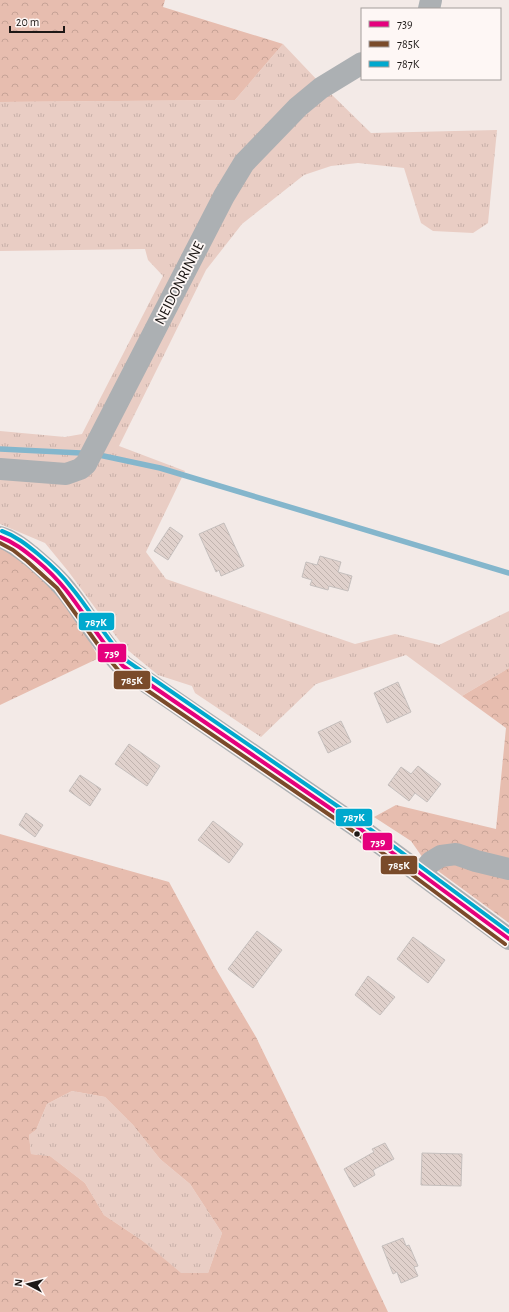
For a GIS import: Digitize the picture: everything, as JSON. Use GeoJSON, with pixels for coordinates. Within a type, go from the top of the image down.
{"type":"FeatureCollection","features":[{"type":"Feature","properties":{"kind":"street","name":"NEIDONRINNE"},"geometry":{"type":"LineString","coordinates":[[0,469],[66,474],[80,469],[86,464],[224,196],[244,163],[298,107],[321,88],[361,64]]}},
{"type":"Feature","properties":{"kind":"street"},"geometry":{"type":"LineString","coordinates":[[0,537],[21,548],[46,568],[70,594],[90,626],[123,666],[289,779],[421,873],[509,939]]}},
{"type":"Feature","properties":{"kind":"street"},"geometry":{"type":"LineString","coordinates":[[421,873],[432,862],[441,856],[456,854],[476,861],[509,869]]}},
{"type":"Feature","properties":{"kind":"green space"},"geometry":{"type":"Polygon","coordinates":[[[0,0],[165,0],[163,7],[283,44],[235,100],[0,102],[0,0]]]}},
{"type":"Feature","properties":{"kind":"green space"},"geometry":{"type":"Polygon","coordinates":[[[283,44],[319,82],[241,177],[329,92],[371,133],[497,130],[488,223],[473,233],[433,231],[421,223],[404,168],[358,163],[331,166],[304,175],[242,224],[206,270],[119,446],[185,471],[146,552],[166,579],[355,644],[395,634],[439,645],[509,611],[509,668],[462,696],[406,655],[316,684],[261,737],[195,693],[192,686],[158,675],[124,647],[68,571],[45,543],[0,524],[0,431],[65,437],[82,434],[163,276],[148,260],[145,249],[0,251],[0,102],[235,100],[283,44]]]}},
{"type":"Feature","properties":{"kind":"green space"},"geometry":{"type":"Polygon","coordinates":[[[0,543],[22,557],[71,609],[99,658],[0,705],[0,543]]]}},
{"type":"Feature","properties":{"kind":"green space"},"geometry":{"type":"Polygon","coordinates":[[[509,668],[509,864],[425,861],[411,841],[374,817],[396,805],[496,829],[506,728],[462,696],[509,668]]]}},
{"type":"Feature","properties":{"kind":"green space"},"geometry":{"type":"Polygon","coordinates":[[[0,834],[169,882],[216,969],[256,1037],[388,1312],[0,1312],[0,834]],[[72,1091],[47,1104],[36,1130],[29,1135],[31,1154],[50,1156],[85,1183],[104,1215],[143,1241],[181,1273],[208,1273],[222,1233],[190,1184],[160,1159],[133,1125],[105,1097],[72,1091]]]}},
{"type":"Feature","properties":{"kind":"green space"},"geometry":{"type":"Polygon","coordinates":[[[442,861],[509,873],[509,923],[434,868],[442,861]]]}},
{"type":"Feature","properties":{"kind":"green space"},"geometry":{"type":"Polygon","coordinates":[[[72,1091],[105,1097],[133,1125],[160,1159],[190,1184],[222,1233],[208,1273],[181,1274],[143,1241],[104,1215],[85,1183],[50,1156],[31,1154],[29,1135],[36,1130],[47,1104],[72,1091]]]}},
{"type":"Feature","properties":{"kind":"building"},"geometry":{"type":"Polygon","coordinates":[[[224,523],[244,566],[221,576],[219,570],[216,572],[199,534],[224,523]]]}},
{"type":"Feature","properties":{"kind":"building"},"geometry":{"type":"Polygon","coordinates":[[[170,527],[183,536],[168,560],[154,551],[170,527]]]}},
{"type":"Feature","properties":{"kind":"building"},"geometry":{"type":"Polygon","coordinates":[[[320,556],[341,562],[338,572],[352,576],[348,591],[329,586],[328,590],[310,585],[312,580],[302,577],[306,562],[317,565],[320,556]]]}},
{"type":"Feature","properties":{"kind":"building"},"geometry":{"type":"Polygon","coordinates":[[[398,682],[411,712],[387,723],[374,693],[398,682]]]}},
{"type":"Feature","properties":{"kind":"building"},"geometry":{"type":"Polygon","coordinates":[[[341,721],[351,742],[328,753],[318,732],[341,721]]]}},
{"type":"Feature","properties":{"kind":"building"},"geometry":{"type":"Polygon","coordinates":[[[129,744],[160,766],[147,786],[115,764],[129,744]]]}},
{"type":"Feature","properties":{"kind":"building"},"geometry":{"type":"Polygon","coordinates":[[[418,766],[441,784],[427,802],[415,793],[409,801],[388,785],[401,767],[411,774],[418,766]]]}},
{"type":"Feature","properties":{"kind":"building"},"geometry":{"type":"Polygon","coordinates":[[[80,775],[101,789],[90,806],[69,791],[80,775]]]}},
{"type":"Feature","properties":{"kind":"building"},"geometry":{"type":"Polygon","coordinates":[[[26,813],[43,825],[35,837],[19,825],[26,813]]]}},
{"type":"Feature","properties":{"kind":"building"},"geometry":{"type":"Polygon","coordinates":[[[213,821],[243,844],[229,863],[198,840],[213,821]]]}},
{"type":"Feature","properties":{"kind":"building"},"geometry":{"type":"Polygon","coordinates":[[[257,931],[282,950],[253,988],[228,969],[257,931]]]}},
{"type":"Feature","properties":{"kind":"building"},"geometry":{"type":"Polygon","coordinates":[[[413,937],[445,960],[428,983],[397,959],[413,937]]]}},
{"type":"Feature","properties":{"kind":"building"},"geometry":{"type":"Polygon","coordinates":[[[368,976],[395,997],[380,1015],[355,995],[368,976]]]}},
{"type":"Feature","properties":{"kind":"building"},"geometry":{"type":"Polygon","coordinates":[[[385,1143],[394,1159],[373,1170],[375,1175],[354,1187],[344,1169],[374,1152],[372,1149],[385,1143]]]}},
{"type":"Feature","properties":{"kind":"building"},"geometry":{"type":"Polygon","coordinates":[[[422,1153],[462,1154],[461,1186],[421,1185],[422,1153]]]}},
{"type":"Feature","properties":{"kind":"building"},"geometry":{"type":"Polygon","coordinates":[[[403,1238],[406,1246],[409,1245],[418,1266],[414,1267],[418,1276],[401,1283],[397,1272],[393,1274],[382,1246],[403,1238]]]}},
{"type":"Feature","properties":{"kind":"waterway"},"geometry":{"type":"LineString","coordinates":[[0,449],[81,453],[85,455]]}},
{"type":"Feature","properties":{"kind":"waterway"},"geometry":{"type":"LineString","coordinates":[[99,455],[160,468],[509,573]]}},
{"type":"Feature","properties":{"kind":"transit line","name":"787K"},"geometry":{"type":"LineString","coordinates":[[2,531],[12,535],[25,544],[60,574],[78,596],[112,644],[127,661],[362,823],[509,932]]}},
{"type":"Feature","properties":{"kind":"transit line","name":"739"},"geometry":{"type":"LineString","coordinates":[[0,537],[10,541],[23,550],[40,563],[55,578],[66,590],[123,666],[359,828],[509,939]]}},
{"type":"Feature","properties":{"kind":"transit line","name":"785K"},"geometry":{"type":"LineString","coordinates":[[0,543],[13,550],[27,561],[57,588],[104,653],[119,671],[356,833],[505,944]]}}]}
